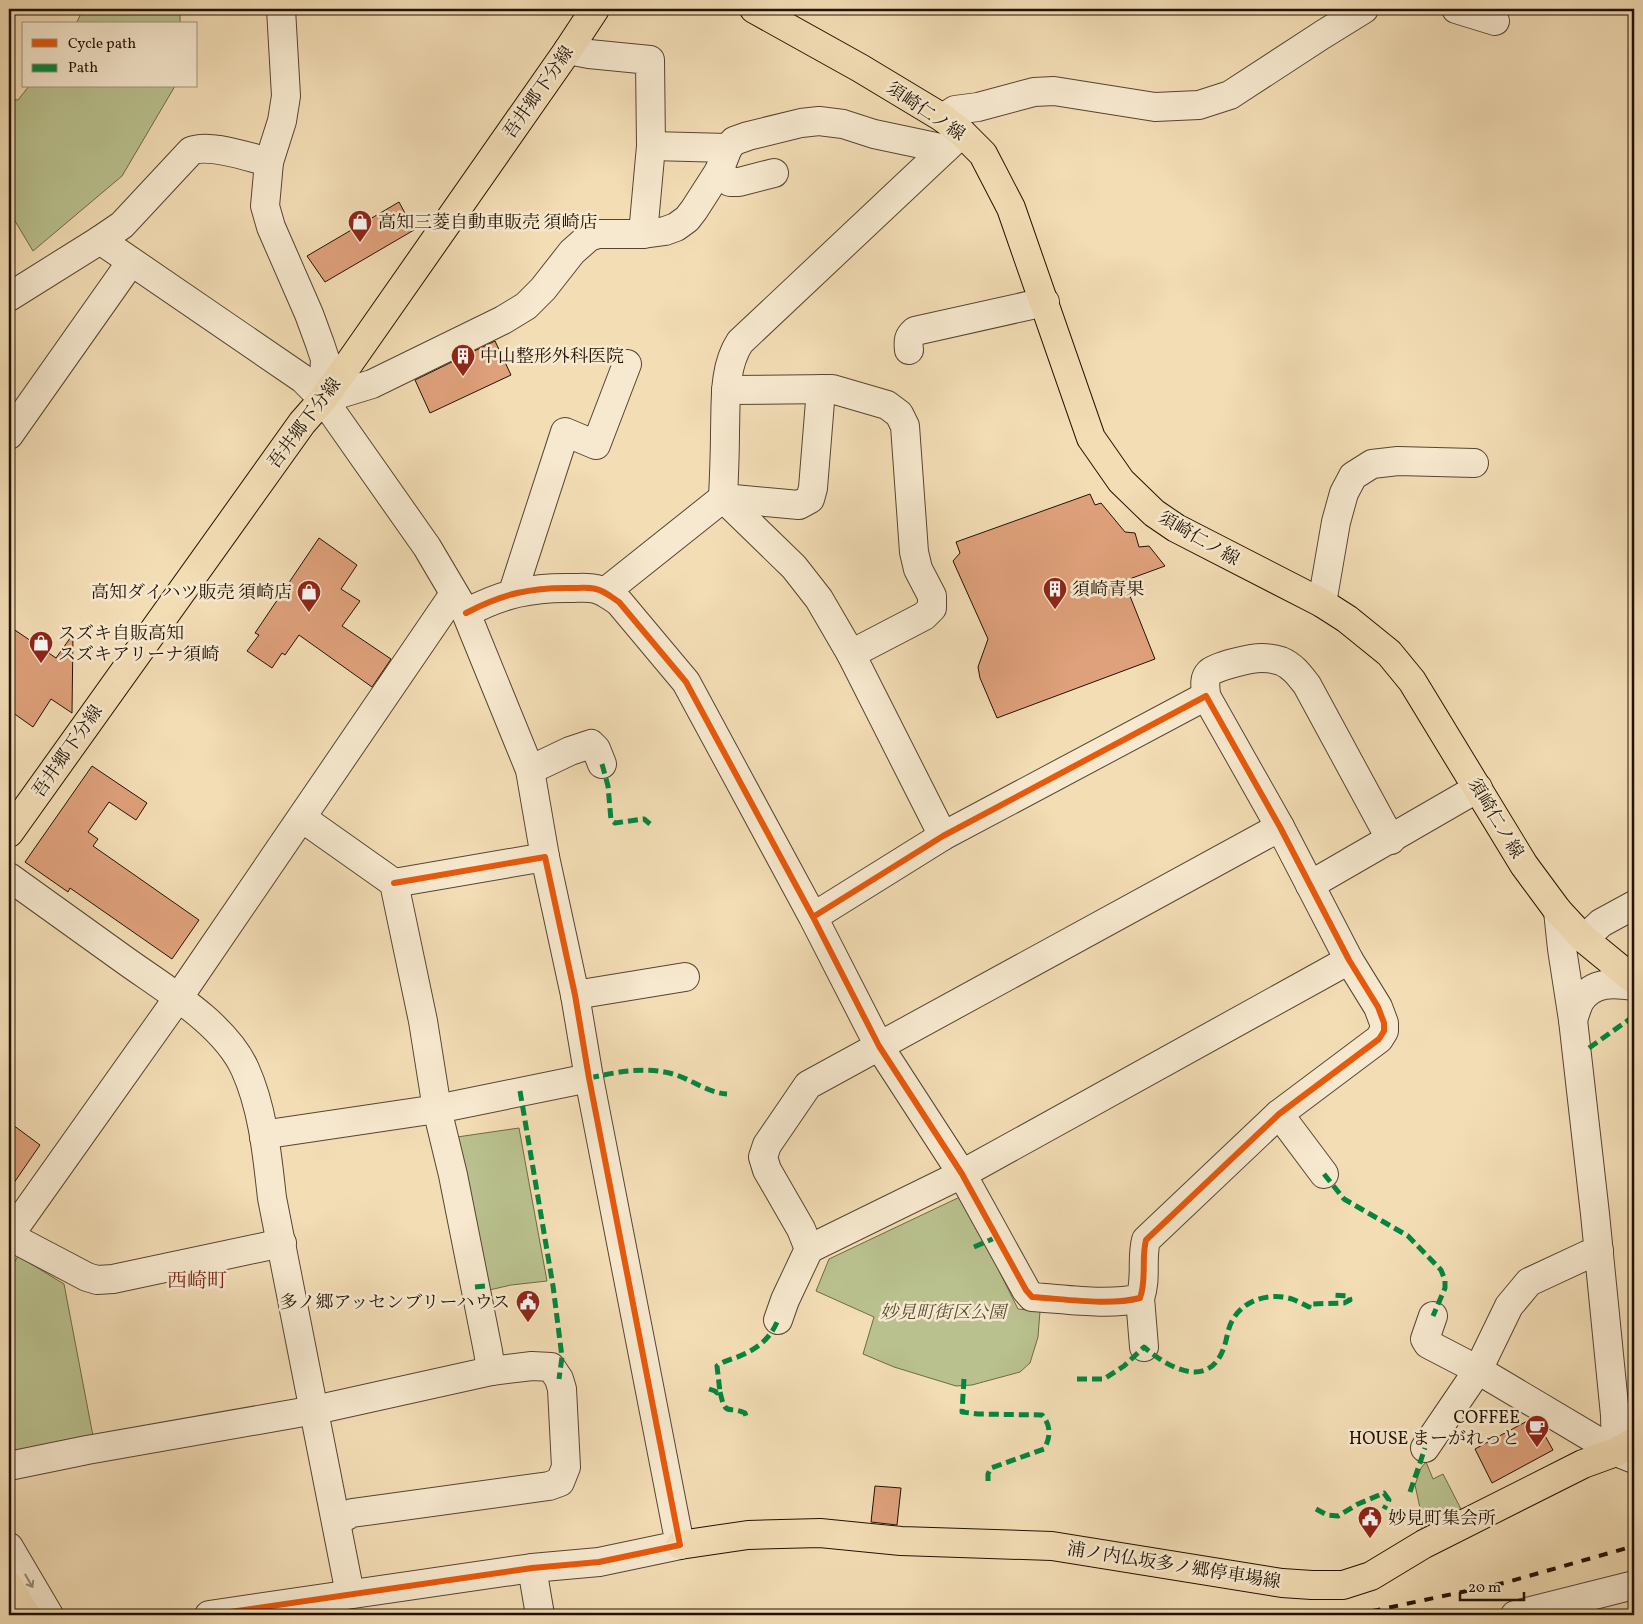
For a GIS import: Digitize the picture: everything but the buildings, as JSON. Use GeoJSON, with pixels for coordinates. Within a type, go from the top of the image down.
{"type":"FeatureCollection","features":[{"type":"Feature","properties":{"kind":"main road","name":"吾井郷下分線"},"geometry":{"type":"LineString","coordinates":[[9,833],[302,423],[323,399],[595,9]]}},
{"type":"Feature","properties":{"kind":"main road","name":"須崎仁ノ線"},"geometry":{"type":"LineString","coordinates":[[754,9],[860,68],[982,154],[1011,208],[1091,438],[1121,481],[1154,514],[1176,528],[1322,603],[1347,619],[1389,653],[1412,681],[1524,865],[1558,911],[1584,939],[1634,980]]}},
{"type":"Feature","properties":{"kind":"main road","name":"浦ノ内仏坂多ノ郷停車場線"},"geometry":{"type":"LineString","coordinates":[[680,1545],[748,1535],[820,1533],[901,1541],[1052,1546],[1282,1583],[1312,1586],[1343,1585],[1371,1576],[1424,1544],[1583,1464],[1628,1451]]}},
{"type":"Feature","properties":{"kind":"main road"},"geometry":{"type":"LineString","coordinates":[[9,1586],[26,1615]]}},
{"type":"Feature","properties":{"kind":"street"},"geometry":{"type":"LineString","coordinates":[[281,9],[286,96],[282,121],[268,162],[265,206],[271,227],[309,314],[325,359],[323,399]]}},
{"type":"Feature","properties":{"kind":"street"},"geometry":{"type":"LineString","coordinates":[[943,836],[851,654],[819,600],[794,567],[723,498],[726,390],[730,363],[734,351],[740,342],[950,133],[955,110],[978,107],[1041,91],[1054,91],[1155,107],[1199,105],[1230,95],[1364,9]]}},
{"type":"Feature","properties":{"kind":"street"},"geometry":{"type":"LineString","coordinates":[[1456,9],[1495,21]]}},
{"type":"Feature","properties":{"kind":"street"},"geometry":{"type":"LineString","coordinates":[[568,50],[650,60],[651,146],[643,234]]}},
{"type":"Feature","properties":{"kind":"street"},"geometry":{"type":"LineString","coordinates":[[323,399],[372,384],[503,320],[526,306],[543,289],[572,252],[589,237],[598,234],[643,234],[665,231],[676,227],[687,219],[734,141],[801,123],[819,121],[843,124],[874,134],[950,133]]}},
{"type":"Feature","properties":{"kind":"street"},"geometry":{"type":"LineString","coordinates":[[651,146],[723,160]]}},
{"type":"Feature","properties":{"kind":"street"},"geometry":{"type":"LineString","coordinates":[[9,297],[100,240],[122,224],[190,151],[197,148],[214,150],[268,162]]}},
{"type":"Feature","properties":{"kind":"street"},"geometry":{"type":"LineString","coordinates":[[723,160],[730,182],[739,182],[774,173]]}},
{"type":"Feature","properties":{"kind":"street"},"geometry":{"type":"LineString","coordinates":[[100,240],[303,378],[323,399],[427,547],[460,604],[530,770],[545,857],[575,995],[589,1078],[680,1545],[599,1562],[532,1568],[355,1601],[209,1615]]}},
{"type":"Feature","properties":{"kind":"street"},"geometry":{"type":"LineString","coordinates":[[9,435],[131,262]]}},
{"type":"Feature","properties":{"kind":"street"},"geometry":{"type":"LineString","coordinates":[[909,350],[908,340],[910,335],[916,331],[1045,302]]}},
{"type":"Feature","properties":{"kind":"street"},"geometry":{"type":"LineString","coordinates":[[513,592],[565,432],[596,445],[627,364]]}},
{"type":"Feature","properties":{"kind":"street"},"geometry":{"type":"LineString","coordinates":[[605,592],[723,498],[799,505],[810,499],[813,488],[821,389]]}},
{"type":"Feature","properties":{"kind":"street"},"geometry":{"type":"LineString","coordinates":[[726,390],[832,389],[887,405],[899,414],[905,426],[914,552],[918,569],[932,596],[932,608],[924,616],[851,654]]}},
{"type":"Feature","properties":{"kind":"street"},"geometry":{"type":"LineString","coordinates":[[1322,603],[1336,522],[1344,493],[1352,476],[1372,464],[1398,461],[1474,463]]}},
{"type":"Feature","properties":{"kind":"street"},"geometry":{"type":"LineString","coordinates":[[460,604],[482,605],[513,592],[552,587],[594,588],[605,592],[619,602],[686,682],[813,917],[878,1046],[962,1174],[1026,1290],[1032,1297],[1113,1301],[1128,1301],[1140,1298]]}},
{"type":"Feature","properties":{"kind":"street"},"geometry":{"type":"LineString","coordinates":[[282,1243],[113,1279],[97,1280],[87,1277],[9,1236],[302,818],[460,604]]}},
{"type":"Feature","properties":{"kind":"street"},"geometry":{"type":"LineString","coordinates":[[1144,1347],[1140,1298],[1144,1284],[1144,1249],[1146,1240],[1279,1114],[1379,1039],[1384,1031],[1384,1023],[1378,1007],[1349,960],[1280,828],[1206,696],[1205,680],[1209,674],[1219,668],[1260,658],[1271,658],[1294,668],[1307,685],[1391,840]]}},
{"type":"Feature","properties":{"kind":"street"},"geometry":{"type":"LineString","coordinates":[[813,917],[943,836],[1206,696]]}},
{"type":"Feature","properties":{"kind":"street"},"geometry":{"type":"LineString","coordinates":[[530,770],[570,751],[591,744],[596,748],[602,764]]}},
{"type":"Feature","properties":{"kind":"street"},"geometry":{"type":"LineString","coordinates":[[1310,885],[1391,840],[1478,788]]}},
{"type":"Feature","properties":{"kind":"street"},"geometry":{"type":"LineString","coordinates":[[302,818],[394,884],[422,1021],[437,1109],[453,1175],[491,1371]]}},
{"type":"Feature","properties":{"kind":"street"},"geometry":{"type":"LineString","coordinates":[[809,1249],[801,1229],[767,1170],[763,1157],[766,1145],[808,1085],[1280,828]]}},
{"type":"Feature","properties":{"kind":"street"},"geometry":{"type":"LineString","coordinates":[[394,884],[545,857]]}},
{"type":"Feature","properties":{"kind":"street"},"geometry":{"type":"LineString","coordinates":[[9,877],[177,998],[217,1030],[229,1042],[244,1067],[255,1095],[264,1136],[272,1198],[336,1521],[355,1601]]}},
{"type":"Feature","properties":{"kind":"street"},"geometry":{"type":"LineString","coordinates":[[1584,939],[1601,923],[1634,905]]}},
{"type":"Feature","properties":{"kind":"street"},"geometry":{"type":"LineString","coordinates":[[1558,911],[1573,1020],[1615,1414],[1628,1451]]}},
{"type":"Feature","properties":{"kind":"street"},"geometry":{"type":"LineString","coordinates":[[778,1320],[785,1300],[809,1249],[962,1174],[1349,960]]}},
{"type":"Feature","properties":{"kind":"street"},"geometry":{"type":"LineString","coordinates":[[575,995],[685,976]]}},
{"type":"Feature","properties":{"kind":"street"},"geometry":{"type":"LineString","coordinates":[[1573,1020],[1580,1000],[1599,986],[1612,982],[1634,986]]}},
{"type":"Feature","properties":{"kind":"street"},"geometry":{"type":"LineString","coordinates":[[264,1136],[437,1109],[589,1078]]}},
{"type":"Feature","properties":{"kind":"street"},"geometry":{"type":"LineString","coordinates":[[1279,1114],[1324,1174]]}},
{"type":"Feature","properties":{"kind":"street"},"geometry":{"type":"LineString","coordinates":[[1425,1448],[1478,1370],[1509,1306],[1529,1282],[1587,1254],[1599,1251]]}},
{"type":"Feature","properties":{"kind":"street"},"geometry":{"type":"LineString","coordinates":[[1433,1316],[1425,1340],[1428,1344],[1628,1451]]}},
{"type":"Feature","properties":{"kind":"street"},"geometry":{"type":"LineString","coordinates":[[9,1466],[87,1450],[315,1410],[491,1371],[532,1366],[551,1367],[559,1379],[562,1389],[566,1467],[560,1482],[549,1486],[352,1512],[336,1521]]}},
{"type":"Feature","properties":{"kind":"street"},"geometry":{"type":"LineString","coordinates":[[9,1547],[49,1615]]}},
{"type":"Feature","properties":{"kind":"street"},"geometry":{"type":"LineString","coordinates":[[532,1568],[540,1615]]}},
{"type":"Feature","properties":{"kind":"street"},"geometry":{"type":"LineString","coordinates":[[1515,1615],[1634,1585]]}},
{"type":"Feature","properties":{"kind":"green space"},"geometry":{"type":"Polygon","coordinates":[[[83,9],[180,9],[180,22],[77,22],[83,9]]]}},
{"type":"Feature","properties":{"kind":"green space"},"geometry":{"type":"Polygon","coordinates":[[[27,88],[174,88],[122,176],[33,251],[9,211],[9,99],[18,100],[27,88]]]}},
{"type":"Feature","properties":{"kind":"green space"},"geometry":{"type":"Polygon","coordinates":[[[519,1128],[547,1281],[511,1285],[485,1291],[457,1137],[519,1128]]]}},
{"type":"Feature","properties":{"kind":"green space","name":"妙見町街区公園"},"geometry":{"type":"Polygon","coordinates":[[[962,1196],[1018,1309],[1040,1311],[1038,1337],[1030,1363],[1020,1372],[972,1385],[956,1386],[894,1367],[863,1354],[874,1317],[816,1291],[829,1259],[962,1196]]]}},
{"type":"Feature","properties":{"kind":"green space"},"geometry":{"type":"Polygon","coordinates":[[[18,1256],[64,1284],[93,1436],[9,1453],[9,1272],[18,1256]]]}},
{"type":"Feature","properties":{"kind":"green space"},"geometry":{"type":"Polygon","coordinates":[[[1426,1462],[1433,1479],[1443,1474],[1461,1509],[1421,1528],[1420,1508],[1415,1485],[1421,1468],[1426,1462]]]}},
{"type":"Feature","properties":{"kind":"railway"},"geometry":{"type":"LineString","coordinates":[[1354,1615],[1504,1583],[1634,1546]]}},
{"type":"Feature","properties":{"kind":"marked path"},"geometry":{"type":"LineString","coordinates":[[602,764],[608,786],[611,820],[615,823],[644,819],[650,824]]}},
{"type":"Feature","properties":{"kind":"marked path"},"geometry":{"type":"LineString","coordinates":[[1589,1048],[1634,1016]]}},
{"type":"Feature","properties":{"kind":"marked path"},"geometry":{"type":"LineString","coordinates":[[589,1078],[621,1072],[652,1070],[673,1074],[706,1089],[727,1094]]}},
{"type":"Feature","properties":{"kind":"marked path"},"geometry":{"type":"LineString","coordinates":[[520,1091],[553,1286],[562,1357],[559,1379]]}},
{"type":"Feature","properties":{"kind":"marked path"},"geometry":{"type":"LineString","coordinates":[[1324,1174],[1344,1199],[1408,1236],[1441,1270],[1445,1280],[1445,1288],[1433,1316]]}},
{"type":"Feature","properties":{"kind":"marked path"},"geometry":{"type":"LineString","coordinates":[[974,1247],[997,1237]]}},
{"type":"Feature","properties":{"kind":"marked path"},"geometry":{"type":"LineString","coordinates":[[475,1287],[486,1286]]}},
{"type":"Feature","properties":{"kind":"marked path"},"geometry":{"type":"LineString","coordinates":[[1077,1379],[1104,1379],[1124,1366],[1144,1347],[1164,1362],[1186,1371],[1197,1372],[1207,1369],[1216,1362],[1223,1350],[1232,1321],[1250,1303],[1266,1297],[1283,1297],[1309,1307],[1309,1304],[1344,1303],[1350,1300],[1349,1296],[1331,1295]]}},
{"type":"Feature","properties":{"kind":"marked path"},"geometry":{"type":"LineString","coordinates":[[709,1389],[717,1393],[720,1392],[717,1366],[759,1345],[772,1332],[778,1320]]}},
{"type":"Feature","properties":{"kind":"marked path"},"geometry":{"type":"LineString","coordinates":[[964,1379],[962,1412],[1042,1415],[1049,1431],[1044,1449],[991,1468],[988,1474],[988,1481]]}},
{"type":"Feature","properties":{"kind":"marked path"},"geometry":{"type":"LineString","coordinates":[[720,1392],[726,1408],[745,1413],[747,1419]]}},
{"type":"Feature","properties":{"kind":"marked path"},"geometry":{"type":"LineString","coordinates":[[1410,1492],[1425,1448]]}},
{"type":"Feature","properties":{"kind":"marked path"},"geometry":{"type":"LineString","coordinates":[[1316,1509],[1327,1515],[1338,1516],[1358,1504],[1384,1493],[1389,1500],[1384,1509]]}},
{"type":"Feature","properties":{"kind":"cycle path"},"geometry":{"type":"LineString","coordinates":[[466,613],[505,596],[530,590],[593,588],[619,602],[686,682],[813,917],[879,1046],[962,1174],[1026,1290],[1032,1297],[1101,1302],[1140,1298],[1143,1284],[1146,1240],[1279,1114],[1379,1039],[1384,1031],[1384,1023],[1378,1007],[1349,960],[1280,827],[1206,696],[943,836],[813,917]]}},
{"type":"Feature","properties":{"kind":"cycle path"},"geometry":{"type":"LineString","coordinates":[[209,1615],[532,1568],[599,1562],[680,1545],[589,1078],[575,995],[545,857],[394,883]]}},
{"type":"Feature","properties":{"kind":"place","name":"高知三菱自動車販売 須崎店"},"geometry":{"type":"Point","coordinates":[360,243]}},
{"type":"Feature","properties":{"kind":"place","name":"中山整形外科医院"},"geometry":{"type":"Point","coordinates":[463,377]}},
{"type":"Feature","properties":{"kind":"place","name":"須崎青果"},"geometry":{"type":"Point","coordinates":[1055,610]}},
{"type":"Feature","properties":{"kind":"place","name":"高知ダイハツ販売 須崎店"},"geometry":{"type":"Point","coordinates":[309,613]}},
{"type":"Feature","properties":{"kind":"place","name":"スズキ自販高知 スズキアリーナ須崎"},"geometry":{"type":"Point","coordinates":[41,664]}},
{"type":"Feature","properties":{"kind":"place","name":"多ノ郷アッセンブリーハウス"},"geometry":{"type":"Point","coordinates":[528,1323]}},
{"type":"Feature","properties":{"kind":"place","name":"COFFEE HOUSE まーがれっと"},"geometry":{"type":"Point","coordinates":[1537,1448]}},
{"type":"Feature","properties":{"kind":"place","name":"妙見町集会所"},"geometry":{"type":"Point","coordinates":[1370,1539]}},
{"type":"Feature","properties":{"kind":"district","name":"西崎町"},"geometry":{"type":"Point","coordinates":[197,1280]}}]}
